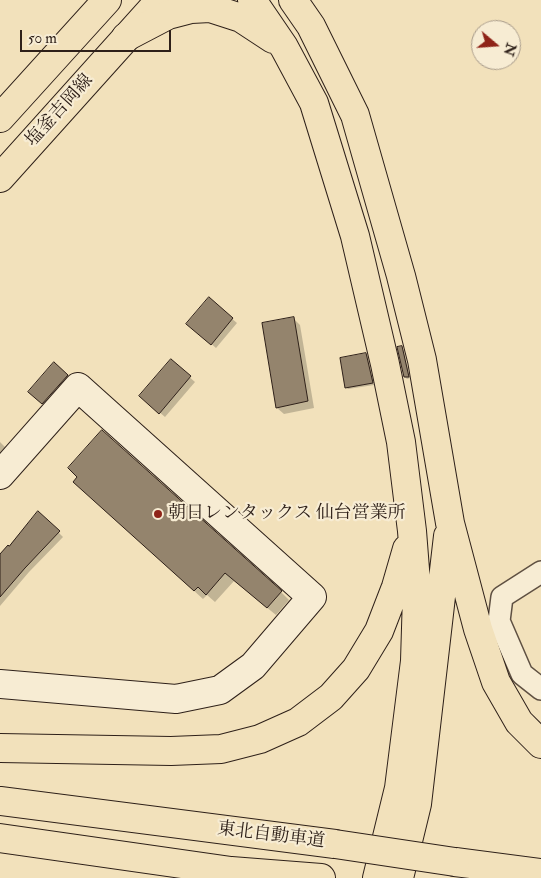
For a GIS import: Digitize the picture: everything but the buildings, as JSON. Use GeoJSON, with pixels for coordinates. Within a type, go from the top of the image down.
{"type":"FeatureCollection","features":[{"type":"Feature","properties":{"kind":"main road"},"geometry":{"type":"LineString","coordinates":[[0,118],[107,0]]}},
{"type":"Feature","properties":{"kind":"main road","name":"塩釜吉岡線"},"geometry":{"type":"LineString","coordinates":[[0,178],[160,0]]}},
{"type":"Feature","properties":{"kind":"main road"},"geometry":{"type":"LineString","coordinates":[[252,0],[284,47],[314,103],[355,236],[386,364],[401,442],[412,531],[417,595],[415,661],[399,788],[377,878]]}},
{"type":"Feature","properties":{"kind":"main road"},"geometry":{"type":"LineString","coordinates":[[293,0],[309,13],[355,115],[401,276],[422,360],[450,523],[478,629],[496,682],[519,722],[541,744]]}},
{"type":"Feature","properties":{"kind":"main road"},"geometry":{"type":"LineString","coordinates":[[126,37],[168,15],[191,9],[210,8],[241,18],[284,47]]}},
{"type":"Feature","properties":{"kind":"main road"},"geometry":{"type":"LineString","coordinates":[[399,878],[417,804],[450,523]]}},
{"type":"Feature","properties":{"kind":"main road"},"geometry":{"type":"LineString","coordinates":[[0,748],[221,749],[260,739],[298,722],[331,697],[344,683],[356,669],[379,631],[396,586],[412,531]]}},
{"type":"Feature","properties":{"kind":"main road","name":"東北自動車道"},"geometry":{"type":"LineString","coordinates":[[0,801],[335,844],[541,873]]}},
{"type":"Feature","properties":{"kind":"main road","name":"東北自動車道"},"geometry":{"type":"LineString","coordinates":[[0,838],[231,870],[321,878]]}},
{"type":"Feature","properties":{"kind":"street"},"geometry":{"type":"LineString","coordinates":[[0,475],[78,387],[312,597],[253,666],[220,690],[176,699],[0,684]]}},
{"type":"Feature","properties":{"kind":"street"},"geometry":{"type":"LineString","coordinates":[[541,572],[502,597],[499,621],[522,674],[541,689]]}},
{"type":"Feature","properties":{"kind":"place","name":"朝日レンタックス 仙台営業所"},"geometry":{"type":"Point","coordinates":[158,514]}}]}
